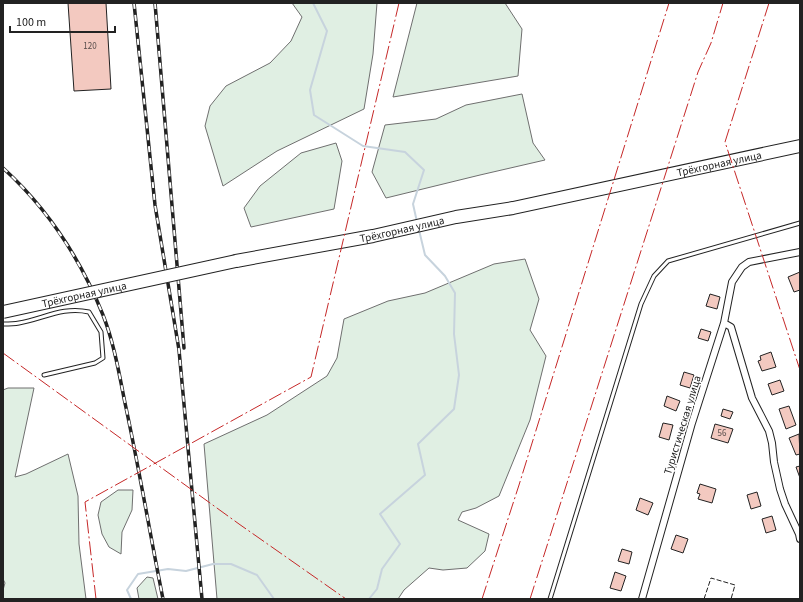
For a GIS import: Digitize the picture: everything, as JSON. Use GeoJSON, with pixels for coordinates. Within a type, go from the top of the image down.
{"type":"FeatureCollection","features":[{"type":"Feature","properties":{"kind":"highway","name":"Трёхгорная улица"},"geometry":{"type":"LineString","coordinates":[[3,312],[236,261],[513,208],[800,146]]}},
{"type":"Feature","properties":{"kind":"street","name":"Туристическая улица"},"geometry":{"type":"LineString","coordinates":[[642,599],[692,423],[724,323],[732,282],[742,267],[749,262],[800,252]]}},
{"type":"Feature","properties":{"kind":"street"},"geometry":{"type":"LineString","coordinates":[[724,323],[731,327],[752,398],[769,431],[780,489],[785,504],[800,535]]}},
{"type":"Feature","properties":{"kind":"lane"},"geometry":{"type":"LineString","coordinates":[[550,599],[641,304],[654,276],[668,261],[800,223]]}},
{"type":"Feature","properties":{"kind":"lane"},"geometry":{"type":"LineString","coordinates":[[3,324],[18,324],[59,312],[78,310],[89,312],[101,332],[103,358],[95,363],[44,375]]}},
{"type":"Feature","properties":{"kind":"green space"},"geometry":{"type":"Polygon","coordinates":[[[292,3],[377,3],[373,54],[364,109],[277,151],[223,186],[205,126],[210,106],[226,86],[270,63],[291,41],[302,17],[292,3]]]}},
{"type":"Feature","properties":{"kind":"green space"},"geometry":{"type":"Polygon","coordinates":[[[417,3],[505,3],[522,29],[518,76],[393,97],[417,3]]]}},
{"type":"Feature","properties":{"kind":"green space"},"geometry":{"type":"Polygon","coordinates":[[[522,94],[533,143],[545,160],[386,198],[372,172],[385,125],[436,119],[466,105],[522,94]]]}},
{"type":"Feature","properties":{"kind":"green space"},"geometry":{"type":"Polygon","coordinates":[[[336,143],[342,161],[334,209],[251,227],[244,208],[260,186],[301,153],[336,143]]]}},
{"type":"Feature","properties":{"kind":"green space"},"geometry":{"type":"Polygon","coordinates":[[[525,259],[539,299],[530,330],[546,356],[530,420],[499,496],[476,508],[462,512],[458,520],[489,534],[485,551],[467,568],[443,570],[429,568],[404,590],[398,599],[217,599],[204,444],[267,415],[327,376],[337,358],[344,319],[388,301],[425,293],[494,264],[525,259]]]}},
{"type":"Feature","properties":{"kind":"green space"},"geometry":{"type":"Polygon","coordinates":[[[8,388],[34,388],[15,477],[26,474],[68,454],[78,496],[79,544],[86,599],[3,599],[5,583],[3,579],[3,390],[8,388]]]}},
{"type":"Feature","properties":{"kind":"green space"},"geometry":{"type":"Polygon","coordinates":[[[118,490],[133,490],[132,510],[122,532],[121,554],[109,547],[102,534],[98,515],[101,502],[118,490]]]}},
{"type":"Feature","properties":{"kind":"green space"},"geometry":{"type":"Polygon","coordinates":[[[147,577],[153,578],[158,599],[139,599],[137,588],[147,577]]]}},
{"type":"Feature","properties":{"kind":"building"},"geometry":{"type":"Polygon","coordinates":[[[68,3],[106,3],[111,89],[74,91],[68,3]]]}},
{"type":"Feature","properties":{"kind":"building"},"geometry":{"type":"Polygon","coordinates":[[[800,272],[800,290],[794,292],[788,277],[800,272]]]}},
{"type":"Feature","properties":{"kind":"building"},"geometry":{"type":"Polygon","coordinates":[[[710,294],[720,297],[717,309],[706,306],[710,294]]]}},
{"type":"Feature","properties":{"kind":"building"},"geometry":{"type":"Polygon","coordinates":[[[701,329],[711,332],[708,341],[698,338],[701,329]]]}},
{"type":"Feature","properties":{"kind":"building"},"geometry":{"type":"Polygon","coordinates":[[[771,352],[776,367],[762,371],[758,361],[761,360],[760,356],[771,352]]]}},
{"type":"Feature","properties":{"kind":"building"},"geometry":{"type":"Polygon","coordinates":[[[684,372],[694,375],[690,388],[680,385],[684,372]]]}},
{"type":"Feature","properties":{"kind":"building"},"geometry":{"type":"Polygon","coordinates":[[[780,380],[784,391],[772,395],[768,384],[780,380]]]}},
{"type":"Feature","properties":{"kind":"building"},"geometry":{"type":"Polygon","coordinates":[[[667,396],[680,401],[676,411],[664,406],[667,396]]]}},
{"type":"Feature","properties":{"kind":"building"},"geometry":{"type":"Polygon","coordinates":[[[789,406],[796,425],[786,429],[779,409],[789,406]]]}},
{"type":"Feature","properties":{"kind":"building"},"geometry":{"type":"Polygon","coordinates":[[[723,409],[733,412],[730,419],[721,416],[723,409]]]}},
{"type":"Feature","properties":{"kind":"building"},"geometry":{"type":"Polygon","coordinates":[[[663,423],[673,425],[669,440],[659,437],[663,423]]]}},
{"type":"Feature","properties":{"kind":"building"},"geometry":{"type":"Polygon","coordinates":[[[715,424],[733,429],[728,443],[711,438],[715,424]]]}},
{"type":"Feature","properties":{"kind":"building"},"geometry":{"type":"Polygon","coordinates":[[[799,434],[800,454],[796,455],[789,438],[799,434]]]}},
{"type":"Feature","properties":{"kind":"building"},"geometry":{"type":"Polygon","coordinates":[[[800,466],[800,478],[796,467],[800,466]]]}},
{"type":"Feature","properties":{"kind":"building"},"geometry":{"type":"Polygon","coordinates":[[[700,484],[716,489],[712,503],[698,499],[700,494],[697,493],[700,484]]]}},
{"type":"Feature","properties":{"kind":"building"},"geometry":{"type":"Polygon","coordinates":[[[757,492],[761,506],[751,509],[747,495],[757,492]]]}},
{"type":"Feature","properties":{"kind":"building"},"geometry":{"type":"Polygon","coordinates":[[[640,498],[653,503],[648,515],[636,510],[640,498]]]}},
{"type":"Feature","properties":{"kind":"building"},"geometry":{"type":"Polygon","coordinates":[[[772,516],[776,530],[766,533],[762,519],[772,516]]]}},
{"type":"Feature","properties":{"kind":"building"},"geometry":{"type":"Polygon","coordinates":[[[676,535],[688,539],[683,553],[671,549],[676,535]]]}},
{"type":"Feature","properties":{"kind":"building"},"geometry":{"type":"Polygon","coordinates":[[[622,549],[632,552],[629,564],[618,561],[622,549]]]}},
{"type":"Feature","properties":{"kind":"building"},"geometry":{"type":"Polygon","coordinates":[[[615,572],[626,576],[621,591],[610,588],[615,572]]]}},
{"type":"Feature","properties":{"kind":"waterway"},"geometry":{"type":"LineString","coordinates":[[313,3],[327,31],[310,90],[314,115],[363,146],[405,152],[424,170],[413,204],[417,222]]}},
{"type":"Feature","properties":{"kind":"waterway"},"geometry":{"type":"LineString","coordinates":[[369,599],[377,589],[382,569],[400,544],[380,514],[425,475],[418,444],[454,409],[459,375],[454,334],[455,293],[445,276],[425,255],[419,230]]}},
{"type":"Feature","properties":{"kind":"waterway"},"geometry":{"type":"LineString","coordinates":[[131,599],[127,590],[138,574],[168,569],[186,571],[213,564],[231,564],[257,575],[274,599]]}},
{"type":"Feature","properties":{"kind":"railway"},"geometry":{"type":"LineString","coordinates":[[134,3],[155,205],[179,350],[202,599]]}},
{"type":"Feature","properties":{"kind":"railway"},"geometry":{"type":"LineString","coordinates":[[155,3],[184,348]]}},
{"type":"Feature","properties":{"kind":"railway"},"geometry":{"type":"LineString","coordinates":[[3,168],[34,200],[61,236],[84,274],[103,315],[118,369],[163,599]]}},
{"type":"Feature","properties":{"kind":"fence"},"geometry":{"type":"LineString","coordinates":[[704,599],[711,578],[735,585],[731,599]]}},
{"type":"Feature","properties":{"kind":"power"},"geometry":{"type":"LineString","coordinates":[[96,599],[85,502],[311,377],[399,3]]}},
{"type":"Feature","properties":{"kind":"power"},"geometry":{"type":"LineString","coordinates":[[482,599],[669,3]]}},
{"type":"Feature","properties":{"kind":"power"},"geometry":{"type":"LineString","coordinates":[[530,599],[698,72],[711,43],[723,3]]}},
{"type":"Feature","properties":{"kind":"power"},"geometry":{"type":"LineString","coordinates":[[769,3],[725,142],[800,370]]}},
{"type":"Feature","properties":{"kind":"power"},"geometry":{"type":"LineString","coordinates":[[3,353],[239,524],[346,599]]}}]}
